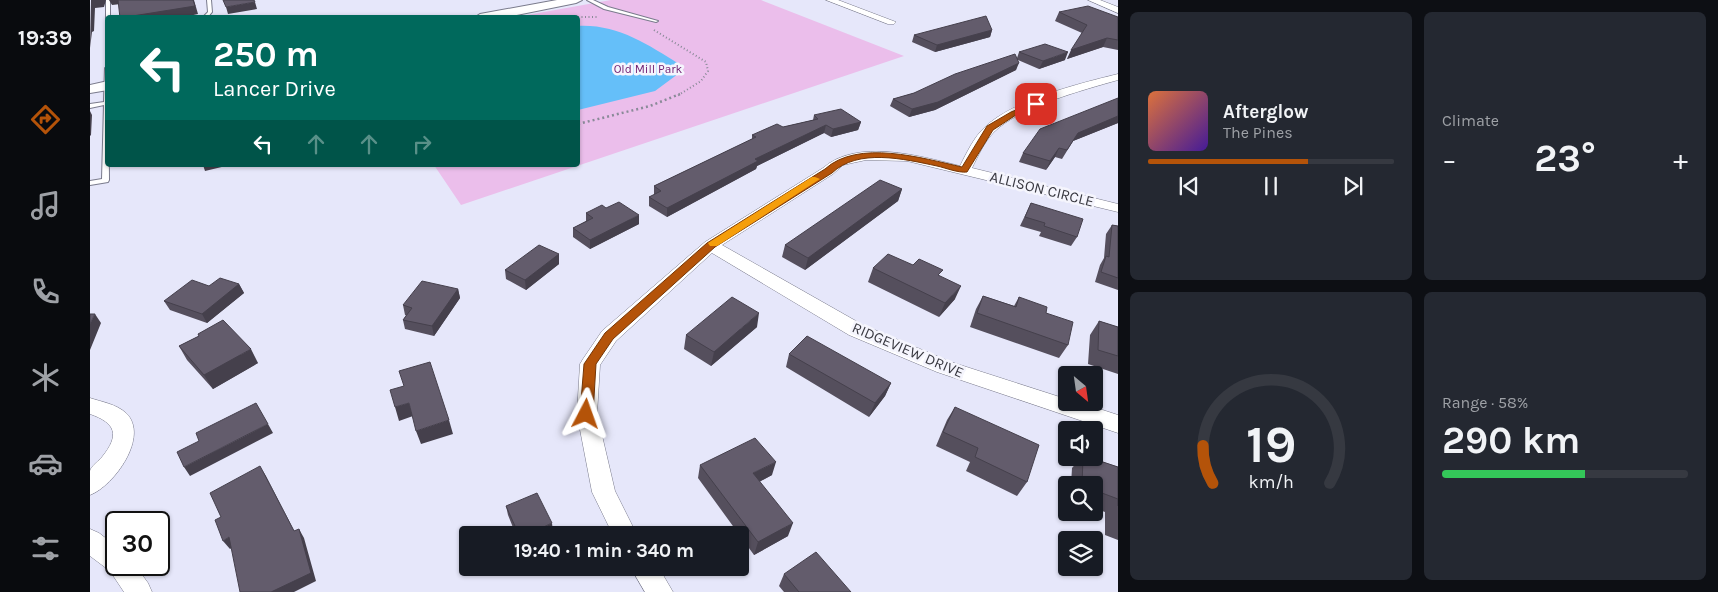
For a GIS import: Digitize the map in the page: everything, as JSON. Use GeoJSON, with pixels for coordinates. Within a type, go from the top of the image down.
{"type":"FeatureCollection","features":[{"type":"Feature","properties":{"kind":"street"},"geometry":{"type":"LineString","coordinates":[[496,15],[576,0]]}},
{"type":"Feature","properties":{"kind":"street"},"geometry":{"type":"LineString","coordinates":[[830,0],[891,22]]}},
{"type":"Feature","properties":{"kind":"street"},"geometry":{"type":"LineString","coordinates":[[1092,0],[1118,10]]}},
{"type":"Feature","properties":{"kind":"street"},"geometry":{"type":"LineString","coordinates":[[964,170],[990,128],[1014,113],[1096,82],[1118,77]]}},
{"type":"Feature","properties":{"kind":"street"},"geometry":{"type":"LineString","coordinates":[[90,89],[105,85]]}},
{"type":"Feature","properties":{"kind":"street","name":"ALLISON CIRCLE"},"geometry":{"type":"LineString","coordinates":[[621,526],[604,492],[586,414],[590,364],[609,336],[711,245],[828,171],[838,162],[866,156],[907,157],[1118,208]]}},
{"type":"Feature","properties":{"kind":"street","name":"RIDGEVIEW DRIVE"},"geometry":{"type":"LineString","coordinates":[[711,245],[856,330],[944,367],[1118,424]]}},
{"type":"Feature","properties":{"kind":"street"},"geometry":{"type":"LineString","coordinates":[[90,406],[112,414],[121,420],[124,428],[124,438],[120,451],[90,485]]}},
{"type":"Feature","properties":{"kind":"street"},"geometry":{"type":"LineString","coordinates":[[90,541],[105,553]]}},
{"type":"Feature","properties":{"kind":"street"},"geometry":{"type":"LineString","coordinates":[[127,576],[138,592]]}},
{"type":"Feature","properties":{"kind":"street"},"geometry":{"type":"LineString","coordinates":[[649,576],[660,592]]}},
{"type":"Feature","properties":{"kind":"lane"},"geometry":{"type":"LineString","coordinates":[[108,0],[108,15]]}},
{"type":"Feature","properties":{"kind":"lane"},"geometry":{"type":"LineString","coordinates":[[207,15],[210,12],[209,0]]}},
{"type":"Feature","properties":{"kind":"lane"},"geometry":{"type":"LineString","coordinates":[[589,0],[606,8],[656,21]]}},
{"type":"Feature","properties":{"kind":"lane"},"geometry":{"type":"LineString","coordinates":[[90,106],[105,103]]}},
{"type":"Feature","properties":{"kind":"lane"},"geometry":{"type":"LineString","coordinates":[[90,183],[105,180],[105,167]]}},
{"type":"Feature","properties":{"kind":"path"},"geometry":{"type":"LineString","coordinates":[[580,16],[603,18]]}},
{"type":"Feature","properties":{"kind":"path"},"geometry":{"type":"LineString","coordinates":[[580,123],[661,103],[694,86],[704,78],[708,70],[706,62],[649,27]]}},
{"type":"Feature","properties":{"kind":"green space","name":"Old Mill Park"},"geometry":{"type":"Polygon","coordinates":[[[611,0],[761,0],[904,56],[580,165],[580,15],[527,15],[611,0]]]}},
{"type":"Feature","properties":{"kind":"green space","name":"Old Mill Park"},"geometry":{"type":"Polygon","coordinates":[[[435,167],[574,167],[461,205],[435,167]]]}},
{"type":"Feature","properties":{"kind":"water"},"geometry":{"type":"Polygon","coordinates":[[[580,26],[606,28],[619,32],[655,49],[682,67],[682,71],[655,91],[580,110],[580,26]]]}},
{"type":"Feature","properties":{"kind":"building"},"geometry":{"type":"Polygon","coordinates":[[[118,0],[193,0],[195,6],[139,15],[120,15],[118,0]]]}},
{"type":"Feature","properties":{"kind":"building"},"geometry":{"type":"Polygon","coordinates":[[[223,0],[254,0],[255,2],[226,7],[223,0]]]}},
{"type":"Feature","properties":{"kind":"building"},"geometry":{"type":"Polygon","coordinates":[[[1088,6],[1118,17],[1118,40],[1107,38],[1071,50],[1087,25],[1059,12],[1088,6]]]}},
{"type":"Feature","properties":{"kind":"building"},"geometry":{"type":"Polygon","coordinates":[[[986,16],[992,30],[937,45],[914,35],[986,16]]]}},
{"type":"Feature","properties":{"kind":"building"},"geometry":{"type":"Polygon","coordinates":[[[1045,44],[1068,52],[1043,61],[1019,52],[1045,44]]]}},
{"type":"Feature","properties":{"kind":"building"},"geometry":{"type":"Polygon","coordinates":[[[1015,54],[1019,63],[938,102],[912,109],[893,99],[914,93],[955,74],[1015,54]]]}},
{"type":"Feature","properties":{"kind":"building"},"geometry":{"type":"Polygon","coordinates":[[[1118,98],[1118,116],[1078,133],[1067,150],[1059,148],[1050,161],[1023,153],[1040,129],[1118,98]]]}},
{"type":"Feature","properties":{"kind":"building"},"geometry":{"type":"Polygon","coordinates":[[[841,109],[861,122],[833,129],[826,125],[755,159],[758,161],[667,208],[649,197],[661,191],[654,186],[756,137],[752,135],[777,124],[783,127],[818,119],[814,115],[841,109]]]}},
{"type":"Feature","properties":{"kind":"building"},"geometry":{"type":"Polygon","coordinates":[[[880,180],[902,189],[808,258],[785,245],[880,180]]]}},
{"type":"Feature","properties":{"kind":"building"},"geometry":{"type":"Polygon","coordinates":[[[619,202],[639,215],[590,240],[573,228],[593,218],[586,213],[602,205],[606,208],[619,202]]]}},
{"type":"Feature","properties":{"kind":"building"},"geometry":{"type":"Polygon","coordinates":[[[1031,203],[1083,219],[1077,237],[1044,226],[1045,223],[1025,217],[1031,203]]]}},
{"type":"Feature","properties":{"kind":"building"},"geometry":{"type":"Polygon","coordinates":[[[1112,225],[1118,226],[1118,278],[1101,272],[1106,256],[1109,257],[1112,225]]]}},
{"type":"Feature","properties":{"kind":"building"},"geometry":{"type":"Polygon","coordinates":[[[539,245],[559,254],[525,280],[505,270],[539,245]]]}},
{"type":"Feature","properties":{"kind":"building"},"geometry":{"type":"Polygon","coordinates":[[[888,254],[913,265],[919,259],[943,270],[938,275],[961,286],[945,303],[873,268],[888,254]]]}},
{"type":"Feature","properties":{"kind":"building"},"geometry":{"type":"Polygon","coordinates":[[[220,278],[239,284],[202,314],[164,301],[192,280],[209,286],[220,278]]]}},
{"type":"Feature","properties":{"kind":"building"},"geometry":{"type":"Polygon","coordinates":[[[422,281],[458,289],[432,326],[403,320],[412,308],[403,305],[422,281]]]}},
{"type":"Feature","properties":{"kind":"building"},"geometry":{"type":"Polygon","coordinates":[[[983,296],[1016,307],[1019,297],[1047,307],[1046,313],[1073,322],[1068,345],[977,313],[983,296]]]}},
{"type":"Feature","properties":{"kind":"building"},"geometry":{"type":"Polygon","coordinates":[[[732,297],[759,313],[714,352],[686,335],[732,297]]]}},
{"type":"Feature","properties":{"kind":"building"},"geometry":{"type":"Polygon","coordinates":[[[90,314],[95,314],[90,324],[90,314]]]}},
{"type":"Feature","properties":{"kind":"building"},"geometry":{"type":"Polygon","coordinates":[[[223,320],[251,349],[204,375],[179,346],[199,336],[198,334],[223,320]]]}},
{"type":"Feature","properties":{"kind":"building"},"geometry":{"type":"Polygon","coordinates":[[[1099,321],[1118,327],[1118,356],[1098,350],[1099,321]]]}},
{"type":"Feature","properties":{"kind":"building"},"geometry":{"type":"Polygon","coordinates":[[[807,336],[891,383],[875,403],[789,354],[807,336]]]}},
{"type":"Feature","properties":{"kind":"building"},"geometry":{"type":"Polygon","coordinates":[[[430,362],[449,420],[416,431],[409,403],[395,407],[390,390],[404,386],[399,371],[430,362]]]}},
{"type":"Feature","properties":{"kind":"building"},"geometry":{"type":"Polygon","coordinates":[[[256,403],[268,424],[184,467],[177,452],[199,441],[196,433],[256,403]]]}},
{"type":"Feature","properties":{"kind":"building"},"geometry":{"type":"Polygon","coordinates":[[[955,407],[1039,445],[1027,482],[975,457],[978,448],[943,432],[955,407]]]}},
{"type":"Feature","properties":{"kind":"building"},"geometry":{"type":"Polygon","coordinates":[[[755,438],[776,462],[753,473],[793,523],[758,542],[749,530],[749,526],[746,526],[700,465],[755,438]]]}},
{"type":"Feature","properties":{"kind":"building"},"geometry":{"type":"Polygon","coordinates":[[[1103,462],[1118,467],[1118,499],[1103,493],[1103,476],[1082,476],[1083,466],[1103,466],[1103,462]]]}},
{"type":"Feature","properties":{"kind":"building"},"geometry":{"type":"Polygon","coordinates":[[[260,466],[294,531],[299,529],[311,573],[271,592],[240,592],[229,537],[223,541],[215,520],[221,517],[210,493],[260,466]]]}},
{"type":"Feature","properties":{"kind":"building"},"geometry":{"type":"Polygon","coordinates":[[[537,493],[552,523],[546,526],[515,526],[506,506],[537,493]]]}},
{"type":"Feature","properties":{"kind":"building"},"geometry":{"type":"Polygon","coordinates":[[[816,552],[851,592],[799,592],[784,574],[816,552]]]}},
{"type":"Feature","properties":{"kind":"slow traffic"},"geometry":{"type":"LineString","coordinates":[[714,243],[815,179]]}},
{"type":"Feature","properties":{"kind":"route"},"geometry":{"type":"LineString","coordinates":[[586,414],[590,364],[609,336],[711,245],[828,171],[838,162],[866,156],[907,157],[964,170],[990,128],[1014,113],[1036,104]]}}]}
